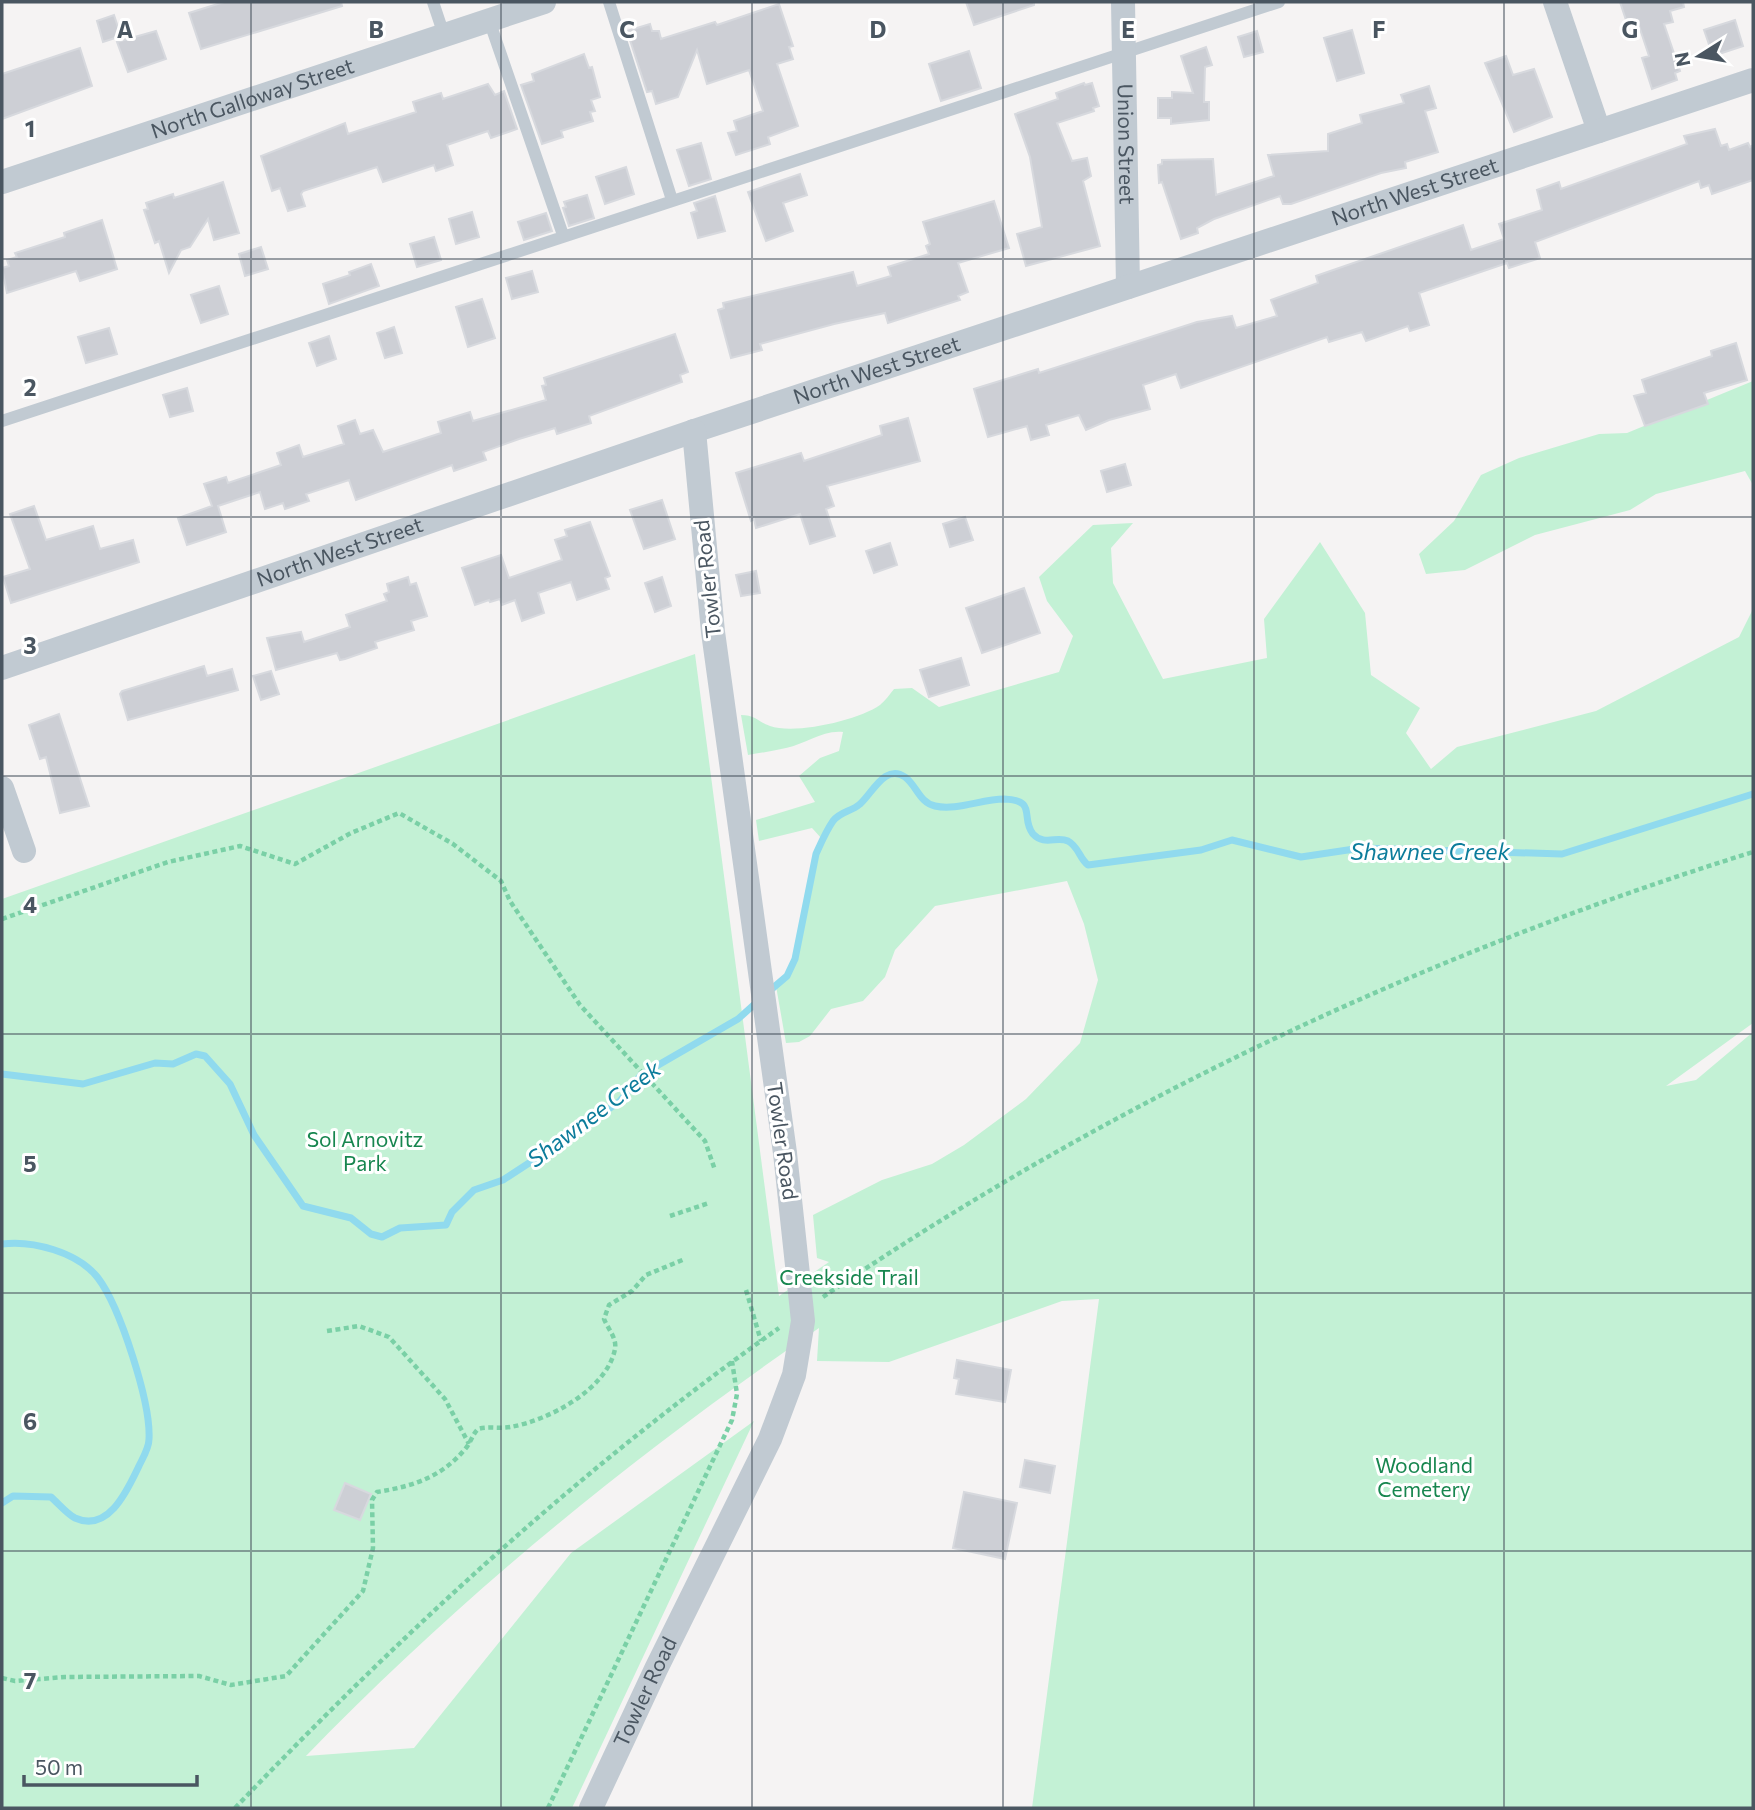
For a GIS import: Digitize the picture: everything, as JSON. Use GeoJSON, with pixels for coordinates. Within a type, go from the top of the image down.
{"type":"FeatureCollection","features":[{"type":"Feature","properties":{"kind":"street","name":"North Galloway Street"},"geometry":{"type":"LineString","coordinates":[[2,182],[544,2]]}},
{"type":"Feature","properties":{"kind":"street","name":"Union Street"},"geometry":{"type":"LineString","coordinates":[[1123,2],[1128,287]]}},
{"type":"Feature","properties":{"kind":"street"},"geometry":{"type":"LineString","coordinates":[[1555,2],[1599,131]]}},
{"type":"Feature","properties":{"kind":"street","name":"North West Street"},"geometry":{"type":"LineString","coordinates":[[2,668],[694,431],[1753,80]]}},
{"type":"Feature","properties":{"kind":"street","name":"Towler Road"},"geometry":{"type":"LineString","coordinates":[[591,1808],[775,1427],[797,1365],[802,1311],[713,632],[694,431]]}},
{"type":"Feature","properties":{"kind":"street"},"geometry":{"type":"LineString","coordinates":[[2,788],[23,850]]}},
{"type":"Feature","properties":{"kind":"lane"},"geometry":{"type":"LineString","coordinates":[[433,2],[444,35]]}},
{"type":"Feature","properties":{"kind":"lane"},"geometry":{"type":"LineString","coordinates":[[609,2],[672,200]]}},
{"type":"Feature","properties":{"kind":"lane"},"geometry":{"type":"LineString","coordinates":[[2,421],[1279,2]]}},
{"type":"Feature","properties":{"kind":"lane"},"geometry":{"type":"LineString","coordinates":[[489,20],[563,235]]}},
{"type":"Feature","properties":{"kind":"path"},"geometry":{"type":"LineString","coordinates":[[2,919],[167,862],[240,846],[295,864],[351,833],[399,813],[453,844],[501,881],[510,901],[580,1005],[705,1141],[715,1170]]}},
{"type":"Feature","properties":{"kind":"path"},"geometry":{"type":"LineString","coordinates":[[236,1808],[350,1689],[478,1568],[612,1454],[761,1340],[946,1216],[1046,1156],[1253,1047],[1359,998],[1489,943],[1632,891],[1753,852]]}},
{"type":"Feature","properties":{"kind":"path"},"geometry":{"type":"LineString","coordinates":[[670,1216],[709,1203]]}},
{"type":"Feature","properties":{"kind":"path"},"geometry":{"type":"LineString","coordinates":[[2,1678],[15,1681],[65,1677],[198,1676],[231,1685],[286,1676],[363,1591],[373,1548],[372,1500],[377,1492],[419,1484],[436,1475],[469,1444],[478,1429],[511,1427],[534,1421],[560,1410],[578,1398],[606,1368],[615,1349],[613,1337],[604,1319],[610,1305],[632,1291],[646,1275],[685,1259]]}},
{"type":"Feature","properties":{"kind":"path"},"geometry":{"type":"LineString","coordinates":[[746,1290],[761,1340]]}},
{"type":"Feature","properties":{"kind":"path"},"geometry":{"type":"LineString","coordinates":[[327,1331],[359,1326],[389,1337],[445,1399],[469,1444]]}},
{"type":"Feature","properties":{"kind":"path"},"geometry":{"type":"LineString","coordinates":[[548,1808],[732,1420],[737,1394],[733,1361]]}},
{"type":"Feature","properties":{"kind":"green space"},"geometry":{"type":"Polygon","coordinates":[[[1753,381],[1753,485],[1745,471],[1656,494],[1630,510],[1535,535],[1465,570],[1426,574],[1419,554],[1454,521],[1481,475],[1519,458],[1599,434],[1627,433],[1753,381]]]}},
{"type":"Feature","properties":{"kind":"green space"},"geometry":{"type":"Polygon","coordinates":[[[1133,523],[1111,548],[1113,583],[1163,679],[1267,658],[1264,619],[1320,542],[1365,613],[1371,675],[1420,708],[1406,733],[1431,769],[1457,747],[1596,711],[1739,637],[1753,609],[1753,1023],[1666,1086],[1696,1080],[1753,1032],[1753,1808],[1032,1808],[1099,1299],[1062,1301],[889,1362],[817,1361],[819,1328],[683,1426],[552,1529],[426,1639],[306,1756],[414,1748],[571,1553],[754,1421],[572,1808],[2,1808],[2,899],[695,654],[779,1296],[829,1262],[817,1258],[813,1215],[882,1180],[932,1164],[964,1145],[1026,1099],[1080,1043],[1098,980],[1084,924],[1067,881],[935,906],[895,950],[885,977],[863,1001],[831,1009],[810,1036],[799,1042],[786,1043],[776,986],[794,960],[800,943],[816,854],[822,839],[812,828],[759,841],[756,820],[815,802],[799,776],[820,758],[839,751],[843,732],[828,733],[793,746],[748,755],[741,715],[781,728],[810,727],[843,721],[870,711],[882,703],[894,689],[912,688],[939,707],[1059,672],[1073,636],[1047,601],[1039,577],[1093,525],[1133,523]]]}},
{"type":"Feature","properties":{"kind":"building"},"geometry":{"type":"Polygon","coordinates":[[[224,2],[341,2],[342,6],[201,49],[189,13],[224,2]]]}},
{"type":"Feature","properties":{"kind":"building"},"geometry":{"type":"Polygon","coordinates":[[[966,2],[1034,2],[1034,5],[974,25],[966,2]]]}},
{"type":"Feature","properties":{"kind":"building"},"geometry":{"type":"Polygon","coordinates":[[[1620,2],[1683,2],[1684,7],[1670,11],[1673,22],[1664,24],[1680,71],[1675,73],[1677,80],[1652,89],[1642,58],[1649,56],[1637,20],[1627,23],[1620,2]]]}},
{"type":"Feature","properties":{"kind":"building"},"geometry":{"type":"Polygon","coordinates":[[[779,4],[793,46],[789,47],[793,59],[777,64],[798,126],[768,137],[770,144],[736,155],[728,133],[737,131],[734,121],[763,111],[749,70],[707,84],[697,50],[678,97],[656,104],[652,91],[647,92],[627,31],[650,24],[652,31],[659,31],[661,39],[715,22],[717,25],[779,4]]]}},
{"type":"Feature","properties":{"kind":"building"},"geometry":{"type":"Polygon","coordinates":[[[114,15],[121,36],[103,42],[97,21],[114,15]]]}},
{"type":"Feature","properties":{"kind":"building"},"geometry":{"type":"Polygon","coordinates":[[[1735,20],[1743,46],[1713,56],[1704,30],[1735,20]]]}},
{"type":"Feature","properties":{"kind":"building"},"geometry":{"type":"Polygon","coordinates":[[[1352,30],[1364,73],[1337,81],[1324,38],[1352,30]]]}},
{"type":"Feature","properties":{"kind":"building"},"geometry":{"type":"Polygon","coordinates":[[[156,31],[166,59],[128,72],[117,42],[156,31]]]}},
{"type":"Feature","properties":{"kind":"building"},"geometry":{"type":"Polygon","coordinates":[[[1257,31],[1263,52],[1244,57],[1238,37],[1257,31]]]}},
{"type":"Feature","properties":{"kind":"building"},"geometry":{"type":"Polygon","coordinates":[[[1206,47],[1212,65],[1205,67],[1204,102],[1209,102],[1209,120],[1171,124],[1171,118],[1158,118],[1158,98],[1172,98],[1172,92],[1193,93],[1181,56],[1206,47]]]}},
{"type":"Feature","properties":{"kind":"building"},"geometry":{"type":"Polygon","coordinates":[[[80,48],[92,86],[2,119],[2,74],[80,48]]]}},
{"type":"Feature","properties":{"kind":"building"},"geometry":{"type":"Polygon","coordinates":[[[969,51],[981,88],[941,101],[929,64],[969,51]]]}},
{"type":"Feature","properties":{"kind":"building"},"geometry":{"type":"Polygon","coordinates":[[[584,54],[589,68],[592,67],[600,97],[591,100],[595,111],[590,112],[593,121],[561,131],[563,137],[542,144],[521,85],[534,81],[532,74],[584,54]]]}},
{"type":"Feature","properties":{"kind":"building"},"geometry":{"type":"Polygon","coordinates":[[[1506,56],[1513,75],[1534,69],[1552,117],[1514,132],[1485,63],[1506,56]]]}},
{"type":"Feature","properties":{"kind":"building"},"geometry":{"type":"Polygon","coordinates":[[[1084,83],[1092,83],[1099,106],[1093,108],[1094,111],[1057,123],[1072,161],[1087,158],[1091,176],[1083,181],[1100,246],[1026,266],[1017,234],[1042,227],[1030,157],[1015,114],[1058,99],[1056,93],[1084,83]]]}},
{"type":"Feature","properties":{"kind":"building"},"geometry":{"type":"Polygon","coordinates":[[[488,84],[495,95],[504,91],[517,129],[491,138],[488,131],[447,145],[453,165],[436,171],[434,165],[383,182],[377,167],[303,191],[301,194],[305,206],[288,211],[280,188],[272,191],[261,156],[345,123],[348,134],[416,112],[413,102],[441,93],[443,99],[488,84]]]}},
{"type":"Feature","properties":{"kind":"building"},"geometry":{"type":"Polygon","coordinates":[[[1429,86],[1436,108],[1425,111],[1438,152],[1405,162],[1406,168],[1381,173],[1291,204],[1283,204],[1280,196],[1214,219],[1197,228],[1198,233],[1181,239],[1162,182],[1159,183],[1158,165],[1162,164],[1162,160],[1213,159],[1216,195],[1274,176],[1268,155],[1328,151],[1328,134],[1362,123],[1360,115],[1404,103],[1401,95],[1429,86]]]}},
{"type":"Feature","properties":{"kind":"building"},"geometry":{"type":"Polygon","coordinates":[[[1715,129],[1721,146],[1727,144],[1729,150],[1748,143],[1750,147],[1753,145],[1753,180],[1712,194],[1709,185],[1701,188],[1699,181],[1535,242],[1540,258],[1509,268],[1507,263],[1419,293],[1429,325],[1410,331],[1408,326],[1366,341],[1362,332],[1329,342],[1327,337],[1181,388],[1176,374],[1143,385],[1150,409],[1109,420],[1086,430],[1079,415],[1046,425],[1049,435],[1031,440],[1027,426],[988,437],[974,389],[1038,369],[1039,373],[1197,322],[1232,316],[1236,328],[1277,316],[1271,300],[1318,283],[1316,276],[1463,225],[1471,250],[1504,239],[1499,224],[1542,210],[1537,190],[1559,182],[1561,189],[1687,144],[1684,136],[1715,129]]]}},
{"type":"Feature","properties":{"kind":"building"},"geometry":{"type":"Polygon","coordinates":[[[701,143],[711,179],[689,186],[677,150],[701,143]]]}},
{"type":"Feature","properties":{"kind":"building"},"geometry":{"type":"Polygon","coordinates":[[[626,167],[634,194],[605,204],[596,177],[626,167]]]}},
{"type":"Feature","properties":{"kind":"building"},"geometry":{"type":"Polygon","coordinates":[[[800,174],[807,195],[783,203],[793,231],[766,241],[748,192],[800,174]]]}},
{"type":"Feature","properties":{"kind":"building"},"geometry":{"type":"Polygon","coordinates":[[[223,182],[239,233],[214,240],[208,219],[190,247],[181,250],[169,273],[159,241],[155,243],[144,210],[148,209],[146,203],[173,194],[174,198],[223,182]]]}},
{"type":"Feature","properties":{"kind":"building"},"geometry":{"type":"Polygon","coordinates":[[[587,195],[594,218],[569,226],[563,208],[566,207],[564,202],[587,195]]]}},
{"type":"Feature","properties":{"kind":"building"},"geometry":{"type":"Polygon","coordinates":[[[715,196],[725,231],[698,238],[691,213],[697,211],[694,203],[715,196]]]}},
{"type":"Feature","properties":{"kind":"building"},"geometry":{"type":"Polygon","coordinates":[[[994,201],[1009,248],[958,263],[968,292],[958,296],[960,300],[888,323],[885,313],[834,324],[760,344],[762,350],[731,358],[718,310],[724,308],[723,303],[853,272],[857,286],[891,276],[888,267],[929,254],[926,246],[930,244],[923,222],[994,201]]]}},
{"type":"Feature","properties":{"kind":"building"},"geometry":{"type":"Polygon","coordinates":[[[472,212],[479,237],[456,244],[449,219],[472,212]]]}},
{"type":"Feature","properties":{"kind":"building"},"geometry":{"type":"Polygon","coordinates":[[[546,213],[552,231],[524,240],[518,222],[546,213]]]}},
{"type":"Feature","properties":{"kind":"building"},"geometry":{"type":"Polygon","coordinates":[[[102,220],[117,269],[80,281],[76,271],[7,293],[2,268],[9,266],[7,260],[17,257],[15,253],[65,237],[64,233],[102,220]]]}},
{"type":"Feature","properties":{"kind":"building"},"geometry":{"type":"Polygon","coordinates":[[[434,237],[441,260],[417,267],[410,244],[434,237]]]}},
{"type":"Feature","properties":{"kind":"building"},"geometry":{"type":"Polygon","coordinates":[[[261,247],[268,269],[245,276],[239,254],[261,247]]]}},
{"type":"Feature","properties":{"kind":"building"},"geometry":{"type":"Polygon","coordinates":[[[371,264],[379,286],[329,304],[323,284],[371,264]]]}},
{"type":"Feature","properties":{"kind":"building"},"geometry":{"type":"Polygon","coordinates":[[[532,271],[538,292],[512,299],[506,278],[532,271]]]}},
{"type":"Feature","properties":{"kind":"building"},"geometry":{"type":"Polygon","coordinates":[[[219,286],[228,314],[201,323],[191,295],[219,286]]]}},
{"type":"Feature","properties":{"kind":"building"},"geometry":{"type":"Polygon","coordinates":[[[482,299],[495,338],[468,347],[456,307],[482,299]]]}},
{"type":"Feature","properties":{"kind":"building"},"geometry":{"type":"Polygon","coordinates":[[[394,327],[402,353],[385,358],[377,333],[394,327]]]}},
{"type":"Feature","properties":{"kind":"building"},"geometry":{"type":"Polygon","coordinates":[[[109,328],[117,354],[86,363],[78,337],[109,328]]]}},
{"type":"Feature","properties":{"kind":"building"},"geometry":{"type":"Polygon","coordinates":[[[675,334],[688,372],[680,375],[682,382],[589,416],[591,423],[557,434],[555,428],[519,439],[483,452],[486,460],[454,471],[452,465],[356,500],[349,480],[306,494],[309,501],[285,509],[283,503],[265,509],[260,492],[218,506],[226,532],[187,545],[178,518],[212,506],[204,484],[226,477],[228,483],[281,465],[277,453],[299,445],[303,457],[344,444],[338,426],[355,420],[360,434],[373,430],[383,452],[441,433],[438,422],[470,412],[473,421],[546,400],[542,386],[546,385],[544,378],[675,334]]]}},
{"type":"Feature","properties":{"kind":"building"},"geometry":{"type":"Polygon","coordinates":[[[329,336],[336,359],[317,366],[309,343],[329,336]]]}},
{"type":"Feature","properties":{"kind":"building"},"geometry":{"type":"Polygon","coordinates":[[[1736,343],[1747,380],[1704,393],[1708,404],[1645,426],[1634,396],[1646,393],[1642,380],[1712,356],[1711,351],[1736,343]]]}},
{"type":"Feature","properties":{"kind":"building"},"geometry":{"type":"Polygon","coordinates":[[[187,388],[193,411],[170,417],[163,395],[187,388]]]}},
{"type":"Feature","properties":{"kind":"building"},"geometry":{"type":"Polygon","coordinates":[[[908,418],[920,461],[827,486],[834,506],[826,509],[835,536],[810,544],[800,514],[756,528],[754,519],[751,521],[736,473],[801,453],[804,461],[882,435],[880,426],[908,418]]]}},
{"type":"Feature","properties":{"kind":"building"},"geometry":{"type":"Polygon","coordinates":[[[1125,464],[1131,485],[1107,492],[1101,471],[1125,464]]]}},
{"type":"Feature","properties":{"kind":"building"},"geometry":{"type":"Polygon","coordinates":[[[662,500],[675,539],[644,549],[630,510],[662,500]]]}},
{"type":"Feature","properties":{"kind":"building"},"geometry":{"type":"Polygon","coordinates":[[[34,506],[46,540],[93,526],[100,549],[133,540],[139,562],[11,603],[3,577],[30,569],[10,514],[34,506]]]}},
{"type":"Feature","properties":{"kind":"building"},"geometry":{"type":"Polygon","coordinates":[[[965,517],[973,540],[950,547],[943,524],[965,517]]]}},
{"type":"Feature","properties":{"kind":"building"},"geometry":{"type":"Polygon","coordinates":[[[590,522],[610,576],[605,578],[609,589],[577,600],[571,582],[538,593],[544,613],[522,621],[515,600],[502,605],[500,599],[475,605],[462,568],[501,555],[509,578],[562,560],[555,540],[567,536],[565,530],[590,522]]]}},
{"type":"Feature","properties":{"kind":"building"},"geometry":{"type":"Polygon","coordinates":[[[890,543],[897,565],[874,573],[866,551],[890,543]]]}},
{"type":"Feature","properties":{"kind":"building"},"geometry":{"type":"Polygon","coordinates":[[[756,571],[760,593],[741,596],[736,575],[756,571]]]}},
{"type":"Feature","properties":{"kind":"building"},"geometry":{"type":"Polygon","coordinates":[[[408,577],[410,585],[416,583],[427,616],[411,621],[414,630],[375,642],[377,648],[345,659],[340,660],[337,653],[276,670],[267,638],[301,632],[304,642],[350,627],[346,615],[387,601],[384,594],[389,592],[387,584],[408,577]]]}},
{"type":"Feature","properties":{"kind":"building"},"geometry":{"type":"Polygon","coordinates":[[[662,577],[671,606],[655,612],[645,583],[662,577]]]}},
{"type":"Feature","properties":{"kind":"building"},"geometry":{"type":"Polygon","coordinates":[[[1024,588],[1040,633],[982,653],[966,608],[1024,588]]]}},
{"type":"Feature","properties":{"kind":"building"},"geometry":{"type":"Polygon","coordinates":[[[961,658],[969,685],[929,697],[920,670],[961,658]]]}},
{"type":"Feature","properties":{"kind":"building"},"geometry":{"type":"Polygon","coordinates":[[[204,666],[207,676],[232,669],[238,690],[128,720],[120,694],[122,691],[204,666]]]}},
{"type":"Feature","properties":{"kind":"building"},"geometry":{"type":"Polygon","coordinates":[[[271,671],[279,694],[261,700],[253,676],[271,671]]]}},
{"type":"Feature","properties":{"kind":"building"},"geometry":{"type":"Polygon","coordinates":[[[59,714],[89,806],[60,813],[46,757],[40,759],[29,725],[59,714]]]}},
{"type":"Feature","properties":{"kind":"building"},"geometry":{"type":"Polygon","coordinates":[[[957,1360],[1011,1370],[1005,1402],[956,1394],[959,1379],[954,1378],[957,1360]]]}},
{"type":"Feature","properties":{"kind":"building"},"geometry":{"type":"Polygon","coordinates":[[[1025,1460],[1055,1466],[1050,1493],[1020,1487],[1025,1460]]]}},
{"type":"Feature","properties":{"kind":"building"},"geometry":{"type":"Polygon","coordinates":[[[345,1483],[371,1494],[360,1520],[334,1510],[345,1483]]]}},
{"type":"Feature","properties":{"kind":"building"},"geometry":{"type":"Polygon","coordinates":[[[964,1492],[1017,1503],[1005,1559],[953,1548],[964,1492]]]}},
{"type":"Feature","properties":{"kind":"waterway","name":"Shawnee Creek"},"geometry":{"type":"LineString","coordinates":[[767,993],[787,976],[795,959],[816,854],[828,829],[836,818],[860,804],[891,774],[905,777],[925,801],[935,806],[952,807],[1004,799],[1021,803],[1025,806],[1029,828],[1037,838],[1068,841],[1088,865],[1201,850],[1232,840],[1301,857],[1361,848],[1562,854],[1753,794]]}},
{"type":"Feature","properties":{"kind":"waterway","name":"Shawnee Creek"},"geometry":{"type":"LineString","coordinates":[[2,1074],[83,1084],[155,1063],[173,1064],[196,1054],[205,1056],[230,1084],[254,1135],[303,1206],[351,1218],[371,1234],[382,1237],[400,1228],[446,1225],[452,1212],[474,1190],[503,1180],[575,1133],[620,1101],[641,1075],[738,1019],[758,1001]]}},
{"type":"Feature","properties":{"kind":"waterway","name":"Shawnee Creek"},"geometry":{"type":"LineString","coordinates":[[2,1244],[27,1244],[54,1250],[79,1261],[98,1278],[116,1310],[140,1380],[149,1439],[145,1454],[122,1498],[107,1515],[97,1520],[75,1518],[51,1497],[13,1496],[2,1503]]}},
{"type":"Feature","properties":{"kind":"park label","name":"Sol Arnovitz Park"},"geometry":{"type":"Point","coordinates":[365,1152]}},
{"type":"Feature","properties":{"kind":"park label","name":"Creekside Trail"},"geometry":{"type":"Point","coordinates":[849,1278]}},
{"type":"Feature","properties":{"kind":"park label","name":"Woodland Cemetery"},"geometry":{"type":"Point","coordinates":[1424,1478]}}]}
